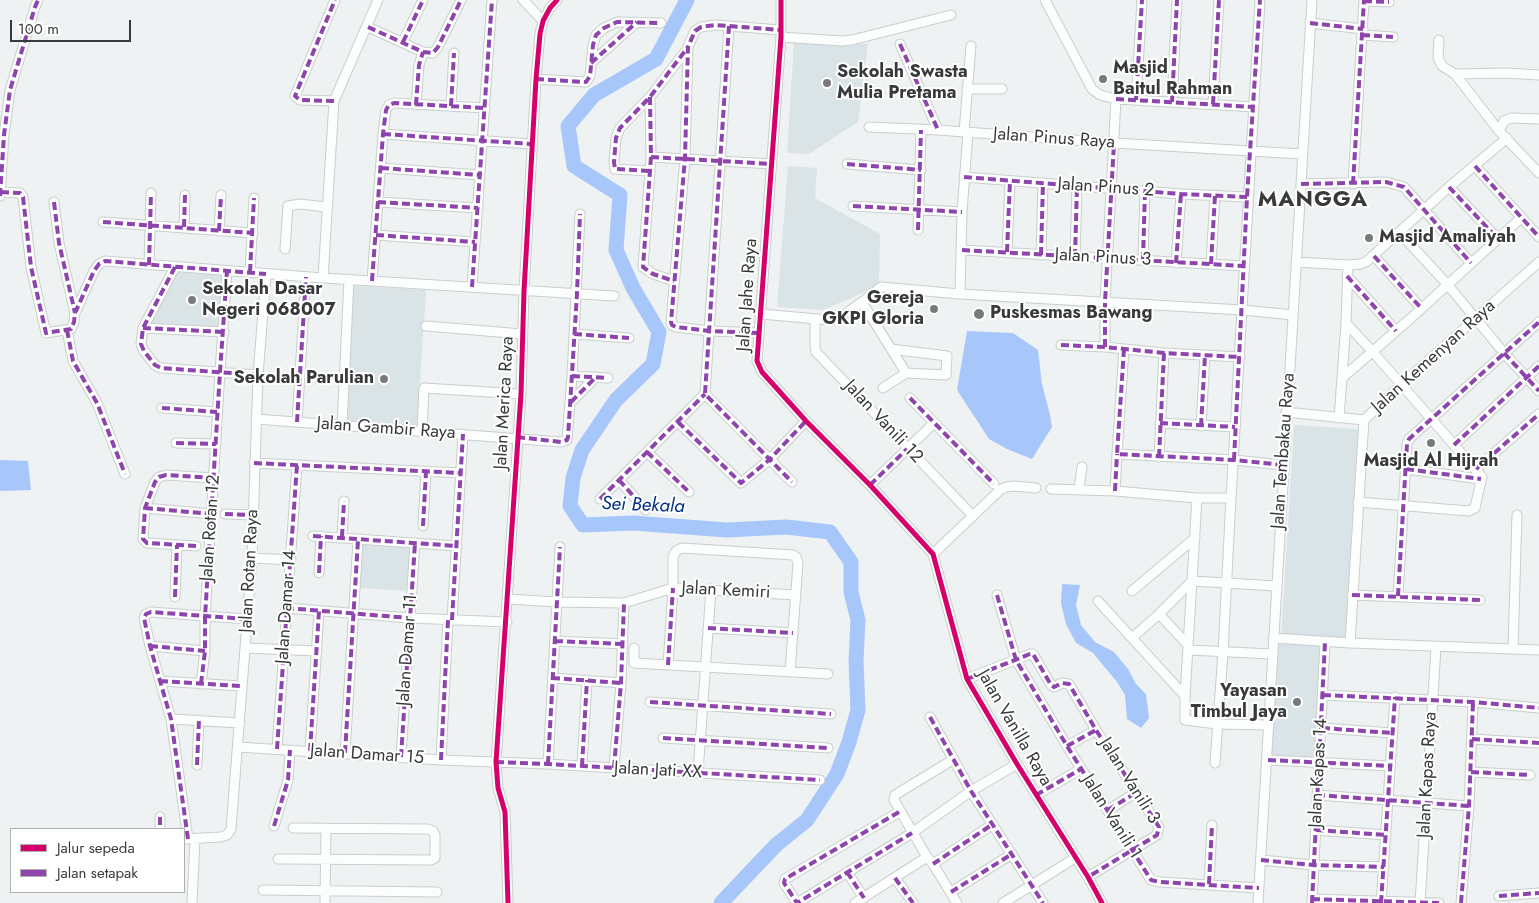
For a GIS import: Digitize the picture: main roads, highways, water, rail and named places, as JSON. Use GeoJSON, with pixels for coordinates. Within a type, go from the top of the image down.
{"type":"FeatureCollection","features":[{"type":"Feature","properties":{"kind":"water"},"geometry":{"type":"Polygon","coordinates":[[[967,331],[1013,333],[1038,350],[1042,384],[1052,427],[1032,459],[989,439],[957,390],[967,331]]]}},
{"type":"Feature","properties":{"kind":"water"},"geometry":{"type":"Polygon","coordinates":[[[0,460],[28,461],[31,490],[0,491],[0,460]]]}},
{"type":"Feature","properties":{"kind":"water"},"geometry":{"type":"Polygon","coordinates":[[[1062,584],[1080,585],[1076,605],[1081,625],[1095,642],[1114,652],[1128,669],[1136,684],[1146,694],[1149,718],[1141,728],[1127,719],[1125,695],[1117,682],[1093,653],[1076,643],[1066,624],[1061,603],[1062,584]]]}},
{"type":"Feature","properties":{"kind":"waterway","name":"Sei Bekala"},"geometry":{"type":"LineString","coordinates":[[687,0],[656,59],[594,95],[568,126],[574,166],[620,195],[616,250],[633,288],[659,332],[653,364],[616,400],[582,450],[573,478],[570,506],[583,525],[633,523],[727,530],[786,527],[830,532],[851,562],[851,592],[858,620],[856,661],[858,710],[837,774],[807,820],[776,845],[721,903]]}},
{"type":"Feature","properties":{"kind":"place","name":"Masjid Baitul Rahman"},"geometry":{"type":"Point","coordinates":[1103,79]}},
{"type":"Feature","properties":{"kind":"place","name":"Sekolah Swasta Mulia Pretama"},"geometry":{"type":"Point","coordinates":[827,83]}},
{"type":"Feature","properties":{"kind":"place","name":"Masjid Amaliyah"},"geometry":{"type":"Point","coordinates":[1369,238]}},
{"type":"Feature","properties":{"kind":"place","name":"Sekolah Dasar Negeri 068007"},"geometry":{"type":"Point","coordinates":[192,300]}},
{"type":"Feature","properties":{"kind":"place","name":"Gereja GKPI Gloria"},"geometry":{"type":"Point","coordinates":[934,309]}},
{"type":"Feature","properties":{"kind":"place","name":"Puskesmas Bawang"},"geometry":{"type":"Point","coordinates":[979,314]}},
{"type":"Feature","properties":{"kind":"place","name":"Sekolah Parulian"},"geometry":{"type":"Point","coordinates":[384,379]}},
{"type":"Feature","properties":{"kind":"place","name":"Masjid Al Hijrah"},"geometry":{"type":"Point","coordinates":[1431,443]}},
{"type":"Feature","properties":{"kind":"place","name":"Yayasan Timbul Jaya"},"geometry":{"type":"Point","coordinates":[1297,702]}},
{"type":"Feature","properties":{"kind":"district","name":"MANGGA"},"geometry":{"type":"Point","coordinates":[1313,201]}}]}
